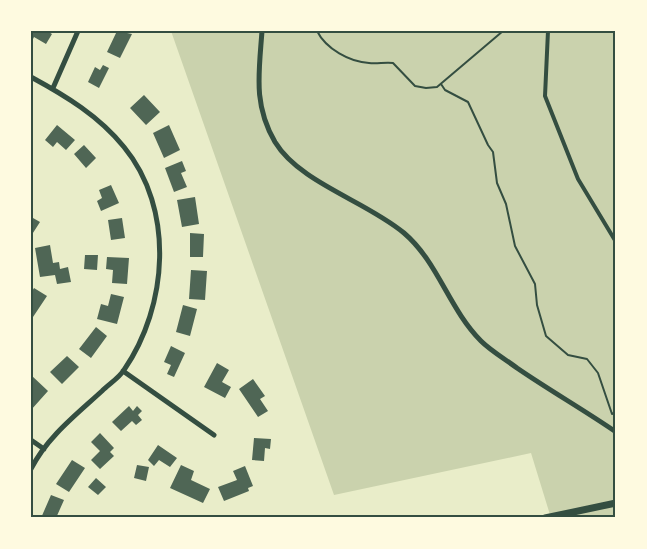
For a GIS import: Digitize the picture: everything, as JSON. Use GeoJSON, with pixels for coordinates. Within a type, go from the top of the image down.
{"type":"FeatureCollection","features":[{"type":"Feature","properties":{"kind":"street"},"geometry":{"type":"LineString","coordinates":[[53,88],[78,31]]}},
{"type":"Feature","properties":{"kind":"street"},"geometry":{"type":"LineString","coordinates":[[262,31],[258,77],[259,102],[270,133],[286,155],[304,172],[386,218],[406,234],[421,249],[454,305],[481,341],[560,398],[616,432]]}},
{"type":"Feature","properties":{"kind":"street"},"geometry":{"type":"LineString","coordinates":[[548,31],[549,42],[544,96],[578,179],[616,242]]}},
{"type":"Feature","properties":{"kind":"street"},"geometry":{"type":"LineString","coordinates":[[31,77],[53,88],[81,106],[124,148],[141,173],[158,228],[160,263],[150,320],[124,371],[59,431],[31,468]]}},
{"type":"Feature","properties":{"kind":"street"},"geometry":{"type":"LineString","coordinates":[[124,371],[214,435]]}},
{"type":"Feature","properties":{"kind":"street"},"geometry":{"type":"LineString","coordinates":[[31,440],[44,449]]}},
{"type":"Feature","properties":{"kind":"street"},"geometry":{"type":"LineString","coordinates":[[545,518],[616,503]]}},
{"type":"Feature","properties":{"kind":"path"},"geometry":{"type":"LineString","coordinates":[[317,31],[336,51],[346,57],[367,63],[393,63],[411,83],[420,88],[441,84],[503,31]]}},
{"type":"Feature","properties":{"kind":"path"},"geometry":{"type":"LineString","coordinates":[[441,84],[445,90],[468,102],[493,152],[497,183],[506,204],[515,246],[535,284],[537,306],[546,336],[568,355],[588,359],[598,373],[612,414],[616,412]]}},
{"type":"Feature","properties":{"kind":"green space"},"geometry":{"type":"Polygon","coordinates":[[[171,31],[616,31],[616,518],[551,518],[531,453],[334,495],[171,31]]]}},
{"type":"Feature","properties":{"kind":"building"},"geometry":{"type":"Polygon","coordinates":[[[31,31],[47,31],[52,34],[46,44],[34,37],[31,43],[31,31]]]}},
{"type":"Feature","properties":{"kind":"building"},"geometry":{"type":"Polygon","coordinates":[[[117,31],[132,34],[120,58],[107,52],[117,31]]]}},
{"type":"Feature","properties":{"kind":"building"},"geometry":{"type":"Polygon","coordinates":[[[103,65],[109,68],[99,88],[88,82],[95,67],[100,70],[103,65]]]}},
{"type":"Feature","properties":{"kind":"building"},"geometry":{"type":"Polygon","coordinates":[[[144,95],[160,112],[146,125],[130,108],[144,95]]]}},
{"type":"Feature","properties":{"kind":"building"},"geometry":{"type":"Polygon","coordinates":[[[57,125],[75,140],[66,150],[57,142],[53,147],[45,140],[57,125]]]}},
{"type":"Feature","properties":{"kind":"building"},"geometry":{"type":"Polygon","coordinates":[[[169,125],[180,150],[164,158],[153,133],[169,125]]]}},
{"type":"Feature","properties":{"kind":"building"},"geometry":{"type":"Polygon","coordinates":[[[84,145],[96,158],[86,168],[74,154],[84,145]]]}},
{"type":"Feature","properties":{"kind":"building"},"geometry":{"type":"Polygon","coordinates":[[[182,161],[186,171],[181,173],[187,187],[174,192],[165,168],[182,161]]]}},
{"type":"Feature","properties":{"kind":"building"},"geometry":{"type":"Polygon","coordinates":[[[111,185],[119,203],[101,211],[97,201],[102,198],[99,190],[111,185]]]}},
{"type":"Feature","properties":{"kind":"building"},"geometry":{"type":"Polygon","coordinates":[[[195,197],[199,224],[182,227],[177,200],[195,197]]]}},
{"type":"Feature","properties":{"kind":"building"},"geometry":{"type":"Polygon","coordinates":[[[33,218],[40,222],[31,236],[31,221],[33,218]]]}},
{"type":"Feature","properties":{"kind":"building"},"geometry":{"type":"Polygon","coordinates":[[[122,218],[125,238],[111,240],[108,220],[122,218]]]}},
{"type":"Feature","properties":{"kind":"building"},"geometry":{"type":"Polygon","coordinates":[[[190,233],[204,234],[203,257],[190,257],[190,233]]]}},
{"type":"Feature","properties":{"kind":"building"},"geometry":{"type":"Polygon","coordinates":[[[50,245],[53,263],[59,262],[60,269],[68,267],[71,282],[57,284],[55,275],[40,277],[35,248],[50,245]]]}},
{"type":"Feature","properties":{"kind":"building"},"geometry":{"type":"Polygon","coordinates":[[[85,255],[98,255],[97,270],[84,269],[85,255]]]}},
{"type":"Feature","properties":{"kind":"building"},"geometry":{"type":"Polygon","coordinates":[[[107,257],[129,258],[127,284],[112,283],[113,270],[106,269],[107,257]]]}},
{"type":"Feature","properties":{"kind":"building"},"geometry":{"type":"Polygon","coordinates":[[[191,270],[207,271],[205,300],[189,299],[191,270]]]}},
{"type":"Feature","properties":{"kind":"building"},"geometry":{"type":"Polygon","coordinates":[[[34,288],[47,296],[31,320],[31,293],[34,288]]]}},
{"type":"Feature","properties":{"kind":"building"},"geometry":{"type":"Polygon","coordinates":[[[111,294],[124,297],[117,324],[97,319],[101,304],[108,306],[111,294]]]}},
{"type":"Feature","properties":{"kind":"building"},"geometry":{"type":"Polygon","coordinates":[[[183,305],[197,309],[190,336],[176,332],[183,305]]]}},
{"type":"Feature","properties":{"kind":"building"},"geometry":{"type":"Polygon","coordinates":[[[96,327],[107,336],[91,358],[79,349],[96,327]]]}},
{"type":"Feature","properties":{"kind":"building"},"geometry":{"type":"Polygon","coordinates":[[[171,346],[185,353],[174,377],[167,374],[171,365],[164,362],[171,346]]]}},
{"type":"Feature","properties":{"kind":"building"},"geometry":{"type":"Polygon","coordinates":[[[67,356],[79,367],[62,384],[50,372],[67,356]]]}},
{"type":"Feature","properties":{"kind":"building"},"geometry":{"type":"Polygon","coordinates":[[[217,363],[229,370],[222,382],[231,387],[225,398],[204,387],[217,363]]]}},
{"type":"Feature","properties":{"kind":"building"},"geometry":{"type":"Polygon","coordinates":[[[31,375],[48,391],[31,410],[31,375]]]}},
{"type":"Feature","properties":{"kind":"building"},"geometry":{"type":"Polygon","coordinates":[[[253,379],[265,396],[260,399],[268,411],[258,417],[239,389],[253,379]]]}},
{"type":"Feature","properties":{"kind":"building"},"geometry":{"type":"Polygon","coordinates":[[[129,406],[133,411],[137,406],[142,411],[138,415],[142,420],[136,425],[132,421],[121,431],[112,422],[129,406]]]}},
{"type":"Feature","properties":{"kind":"building"},"geometry":{"type":"Polygon","coordinates":[[[100,433],[114,448],[110,452],[114,456],[100,469],[91,460],[100,451],[91,442],[100,433]]]}},
{"type":"Feature","properties":{"kind":"building"},"geometry":{"type":"Polygon","coordinates":[[[254,438],[271,439],[270,449],[265,448],[264,461],[252,460],[254,438]]]}},
{"type":"Feature","properties":{"kind":"building"},"geometry":{"type":"Polygon","coordinates":[[[158,445],[177,458],[170,467],[159,460],[154,466],[148,460],[158,445]]]}},
{"type":"Feature","properties":{"kind":"building"},"geometry":{"type":"Polygon","coordinates":[[[72,460],[85,468],[69,492],[56,484],[72,460]]]}},
{"type":"Feature","properties":{"kind":"building"},"geometry":{"type":"Polygon","coordinates":[[[137,465],[149,467],[146,481],[134,478],[137,465]]]}},
{"type":"Feature","properties":{"kind":"building"},"geometry":{"type":"Polygon","coordinates":[[[181,465],[194,471],[191,480],[210,489],[203,503],[170,488],[181,465]]]}},
{"type":"Feature","properties":{"kind":"building"},"geometry":{"type":"Polygon","coordinates":[[[245,466],[253,486],[248,488],[249,491],[224,501],[218,487],[237,480],[233,471],[245,466]]]}},
{"type":"Feature","properties":{"kind":"building"},"geometry":{"type":"Polygon","coordinates":[[[96,478],[106,487],[98,495],[88,487],[96,478]]]}},
{"type":"Feature","properties":{"kind":"building"},"geometry":{"type":"Polygon","coordinates":[[[51,495],[64,500],[56,518],[41,518],[51,495]]]}}]}
